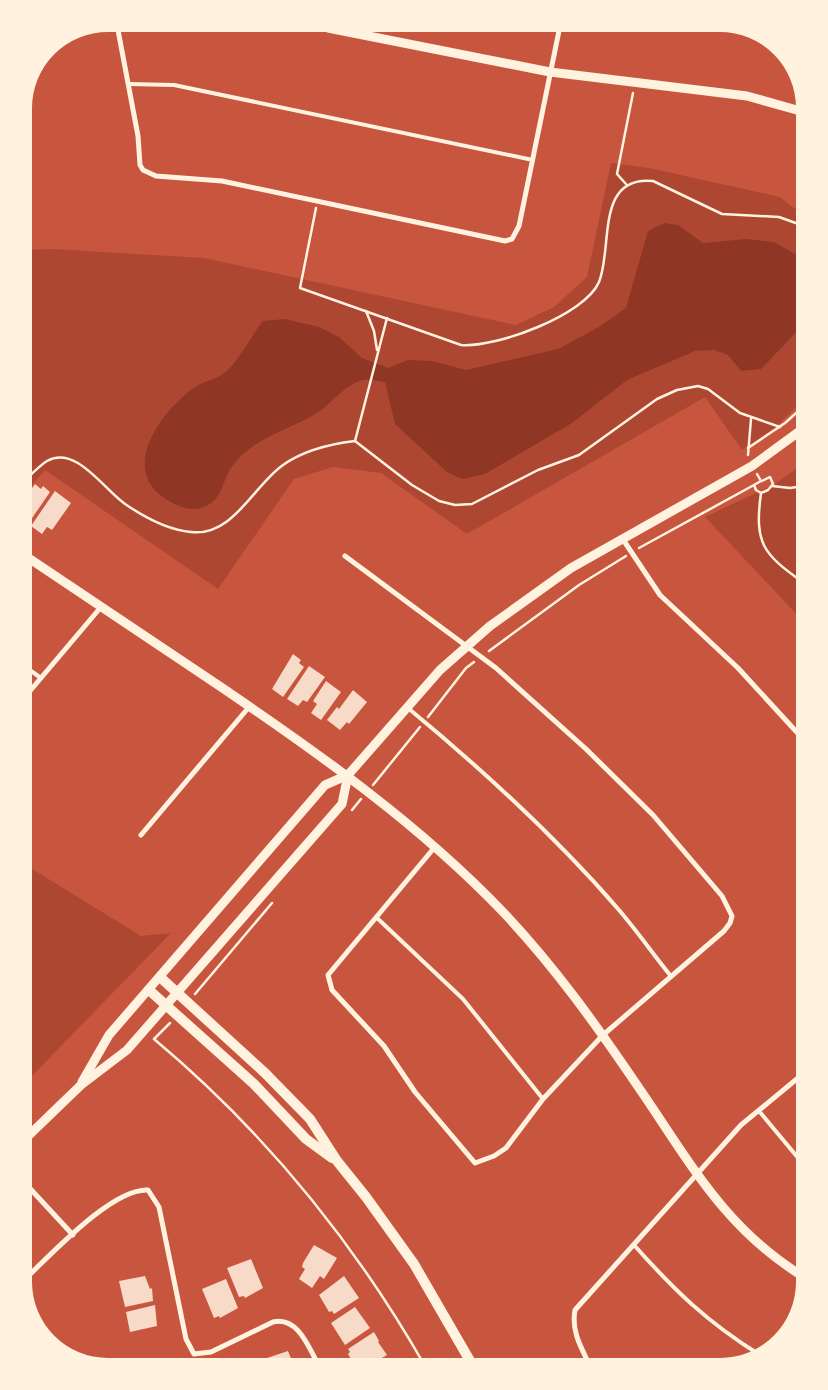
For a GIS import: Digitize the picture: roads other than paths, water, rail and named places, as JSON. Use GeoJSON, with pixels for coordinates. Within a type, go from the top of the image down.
{"type":"FeatureCollection","features":[{"type":"Feature","properties":{"kind":"main road"},"geometry":{"type":"LineString","coordinates":[[160,978],[258,1066],[310,1119],[337,1162],[366,1197],[414,1264],[468,1358]]}},
{"type":"Feature","properties":{"kind":"main road"},"geometry":{"type":"LineString","coordinates":[[150,990],[254,1084],[306,1139],[337,1162]]}},
{"type":"Feature","properties":{"kind":"street"},"geometry":{"type":"LineString","coordinates":[[118,32],[143,170],[156,176],[222,182],[498,240],[512,239],[519,226],[559,33]]}},
{"type":"Feature","properties":{"kind":"street"},"geometry":{"type":"LineString","coordinates":[[350,32],[550,72],[747,96],[796,110]]}},
{"type":"Feature","properties":{"kind":"street"},"geometry":{"type":"LineString","coordinates":[[81,1085],[110,1035],[326,785],[348,776],[440,670],[514,607],[571,568],[752,466],[796,434]]}},
{"type":"Feature","properties":{"kind":"street"},"geometry":{"type":"LineString","coordinates":[[622,538],[660,595],[738,668],[796,731]]}},
{"type":"Feature","properties":{"kind":"street"},"geometry":{"type":"LineString","coordinates":[[345,556],[467,646],[518,688],[615,776],[653,815],[722,896],[732,916],[730,923],[724,931],[670,975],[603,1035],[543,1099],[506,1148],[494,1156],[475,1163],[414,1092],[384,1046],[338,997],[329,983],[328,975],[332,966],[434,848]]}},
{"type":"Feature","properties":{"kind":"street"},"geometry":{"type":"LineString","coordinates":[[33,560],[250,707],[348,776],[408,823],[479,888],[563,979],[712,1196],[744,1232],[778,1261],[796,1272]]}},
{"type":"Feature","properties":{"kind":"street"},"geometry":{"type":"LineString","coordinates":[[33,688],[101,607]]}},
{"type":"Feature","properties":{"kind":"street"},"geometry":{"type":"LineString","coordinates":[[141,835],[250,707]]}},
{"type":"Feature","properties":{"kind":"street"},"geometry":{"type":"LineString","coordinates":[[32,1132],[81,1085],[127,1050],[342,804],[348,776]]}},
{"type":"Feature","properties":{"kind":"street"},"geometry":{"type":"LineString","coordinates":[[586,1358],[576,1336],[573,1322],[575,1310],[742,1125],[796,1079]]}},
{"type":"Feature","properties":{"kind":"street"},"geometry":{"type":"LineString","coordinates":[[32,1273],[91,1218],[122,1196],[138,1190],[148,1190],[159,1207],[186,1338],[194,1354],[211,1352],[274,1322],[283,1320],[295,1328],[314,1357]]}},
{"type":"Feature","properties":{"kind":"street"},"geometry":{"type":"LineString","coordinates":[[32,1191],[73,1235]]}},
{"type":"Feature","properties":{"kind":"lane"},"geometry":{"type":"LineString","coordinates":[[129,84],[174,86],[533,160]]}},
{"type":"Feature","properties":{"kind":"lane"},"geometry":{"type":"LineString","coordinates":[[33,672],[41,678]]}},
{"type":"Feature","properties":{"kind":"lane"},"geometry":{"type":"LineString","coordinates":[[407,707],[498,786],[560,847],[619,910],[670,975]]}},
{"type":"Feature","properties":{"kind":"lane"},"geometry":{"type":"LineString","coordinates":[[376,917],[463,999],[543,1099]]}},
{"type":"Feature","properties":{"kind":"lane"},"geometry":{"type":"LineString","coordinates":[[758,1110],[796,1155]]}},
{"type":"Feature","properties":{"kind":"lane"},"geometry":{"type":"LineString","coordinates":[[634,1245],[696,1310],[726,1334],[752,1350]]}}]}
